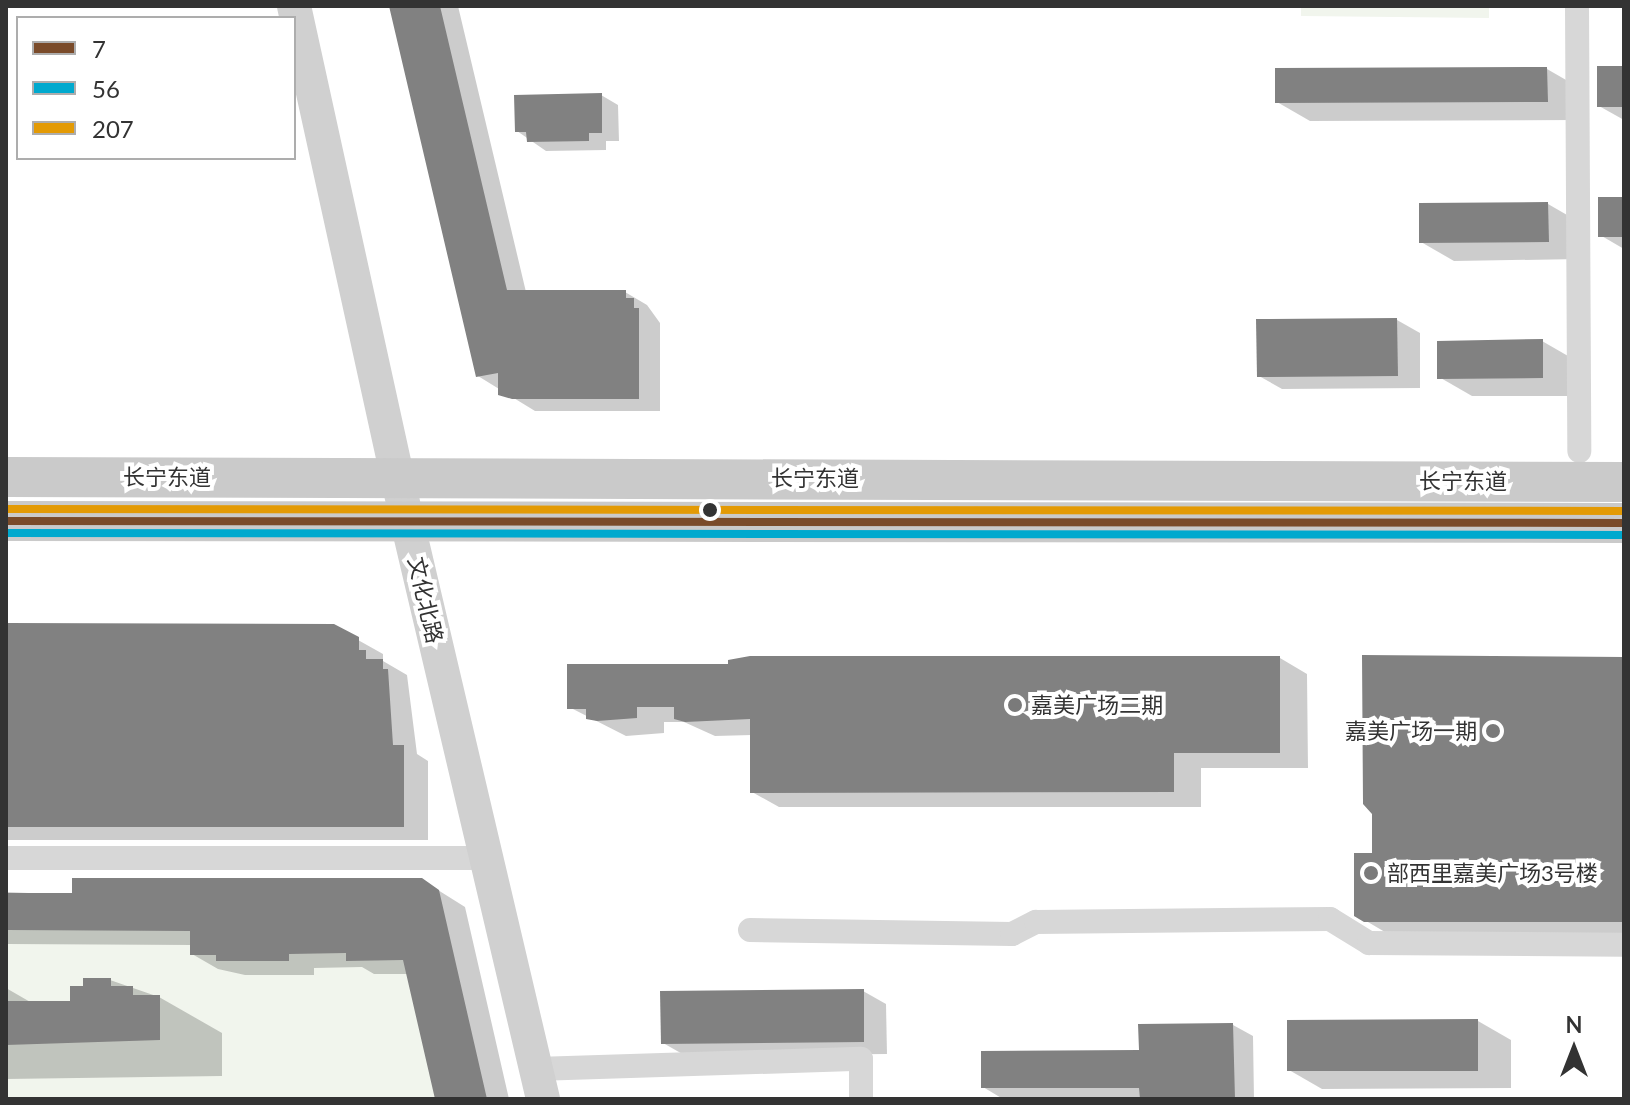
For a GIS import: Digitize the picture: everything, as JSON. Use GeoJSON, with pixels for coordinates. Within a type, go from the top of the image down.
{"type":"FeatureCollection","features":[{"type":"Feature","properties":{"kind":"main road","name":"长宁东道"},"geometry":{"type":"LineString","coordinates":[[6,477],[1624,482]]}},
{"type":"Feature","properties":{"kind":"main road","name":"长宁东道"},"geometry":{"type":"LineString","coordinates":[[6,521],[1624,523]]}},
{"type":"Feature","properties":{"kind":"street","name":"文化北路"},"geometry":{"type":"LineString","coordinates":[[294,6],[407,521],[540,1084]]}},
{"type":"Feature","properties":{"kind":"street"},"geometry":{"type":"LineString","coordinates":[[1577,6],[1579,451]]}},
{"type":"Feature","properties":{"kind":"street"},"geometry":{"type":"LineString","coordinates":[[6,858],[486,858]]}},
{"type":"Feature","properties":{"kind":"street"},"geometry":{"type":"LineString","coordinates":[[750,930],[1012,934],[1036,922],[1330,919],[1369,943],[1624,945]]}},
{"type":"Feature","properties":{"kind":"street"},"geometry":{"type":"LineString","coordinates":[[540,1084],[861,1059],[861,1099]]}},
{"type":"Feature","properties":{"kind":"shaded area"},"geometry":{"type":"Polygon","coordinates":[[[1301,6],[1489,6],[1489,18],[1301,16],[1301,6]]]}},
{"type":"Feature","properties":{"kind":"shaded area"},"geometry":{"type":"Polygon","coordinates":[[[6,896],[389,897],[440,1099],[6,1099],[6,896]]]}},
{"type":"Feature","properties":{"kind":"building"},"geometry":{"type":"Polygon","coordinates":[[[389,6],[440,6],[507,290],[626,290],[626,298],[634,298],[634,308],[639,308],[639,399],[512,399],[498,395],[498,373],[476,377],[389,6]]]}},
{"type":"Feature","properties":{"kind":"building"},"geometry":{"type":"Polygon","coordinates":[[[1597,66],[1624,66],[1624,107],[1597,107],[1597,66]]]}},
{"type":"Feature","properties":{"kind":"building"},"geometry":{"type":"Polygon","coordinates":[[[1547,67],[1548,102],[1275,103],[1275,68],[1547,67]]]}},
{"type":"Feature","properties":{"kind":"building"},"geometry":{"type":"Polygon","coordinates":[[[602,93],[602,133],[589,133],[589,141],[527,142],[526,132],[515,132],[514,95],[602,93]]]}},
{"type":"Feature","properties":{"kind":"building"},"geometry":{"type":"Polygon","coordinates":[[[1598,197],[1624,197],[1624,237],[1598,237],[1598,197]]]}},
{"type":"Feature","properties":{"kind":"building"},"geometry":{"type":"Polygon","coordinates":[[[1548,202],[1549,242],[1419,243],[1419,203],[1548,202]]]}},
{"type":"Feature","properties":{"kind":"building"},"geometry":{"type":"Polygon","coordinates":[[[1397,318],[1398,376],[1257,377],[1256,319],[1397,318]]]}},
{"type":"Feature","properties":{"kind":"building"},"geometry":{"type":"Polygon","coordinates":[[[1543,339],[1543,378],[1437,379],[1437,341],[1543,339]]]}},
{"type":"Feature","properties":{"kind":"building"},"geometry":{"type":"Polygon","coordinates":[[[6,623],[334,624],[359,637],[359,650],[366,650],[366,659],[383,659],[383,669],[388,669],[393,745],[404,745],[404,827],[6,827],[6,623]]]}},
{"type":"Feature","properties":{"kind":"building","name":"嘉美广场一期"},"geometry":{"type":"Polygon","coordinates":[[[1362,655],[1624,657],[1624,922],[1364,922],[1354,916],[1354,853],[1372,853],[1372,814],[1363,804],[1362,655]]]}},
{"type":"Feature","properties":{"kind":"building","name":"嘉美广场二期"},"geometry":{"type":"Polygon","coordinates":[[[750,656],[1280,656],[1280,753],[1174,753],[1174,792],[750,793],[750,719],[685,722],[674,719],[674,707],[637,707],[637,718],[597,721],[586,719],[586,709],[567,709],[567,664],[728,664],[728,660],[750,656]]]}},
{"type":"Feature","properties":{"kind":"building"},"geometry":{"type":"Polygon","coordinates":[[[72,878],[422,878],[439,890],[487,1099],[435,1099],[403,960],[346,961],[346,953],[289,954],[289,961],[216,961],[216,955],[190,955],[190,931],[6,930],[6,893],[72,893],[72,878]]]}},
{"type":"Feature","properties":{"kind":"building"},"geometry":{"type":"Polygon","coordinates":[[[83,978],[111,978],[111,986],[133,986],[133,995],[160,995],[160,1040],[6,1045],[6,1001],[70,1001],[70,986],[83,986],[83,978]]]}},
{"type":"Feature","properties":{"kind":"building"},"geometry":{"type":"Polygon","coordinates":[[[864,989],[864,1042],[661,1044],[660,991],[864,989]]]}},
{"type":"Feature","properties":{"kind":"building"},"geometry":{"type":"Polygon","coordinates":[[[1478,1019],[1478,1071],[1287,1071],[1287,1020],[1478,1019]]]}},
{"type":"Feature","properties":{"kind":"building"},"geometry":{"type":"Polygon","coordinates":[[[1233,1023],[1235,1099],[1140,1099],[1139,1088],[981,1088],[981,1051],[1139,1050],[1138,1024],[1233,1023]]]}},
{"type":"Feature","properties":{"kind":"transit line","name":"207"},"geometry":{"type":"LineString","coordinates":[[6,509],[1624,511]]}},
{"type":"Feature","properties":{"kind":"transit line","name":"7"},"geometry":{"type":"LineString","coordinates":[[6,521],[1624,523]]}},
{"type":"Feature","properties":{"kind":"transit line","name":"56"},"geometry":{"type":"LineString","coordinates":[[6,533],[1624,535]]}},
{"type":"Feature","properties":{"kind":"place","name":"嘉美广场二期"},"geometry":{"type":"Point","coordinates":[1015,705]}},
{"type":"Feature","properties":{"kind":"place","name":"嘉美广场一期"},"geometry":{"type":"Point","coordinates":[1493,731]}},
{"type":"Feature","properties":{"kind":"place","name":"部西里嘉美广场3号楼"},"geometry":{"type":"Point","coordinates":[1371,873]}}]}
